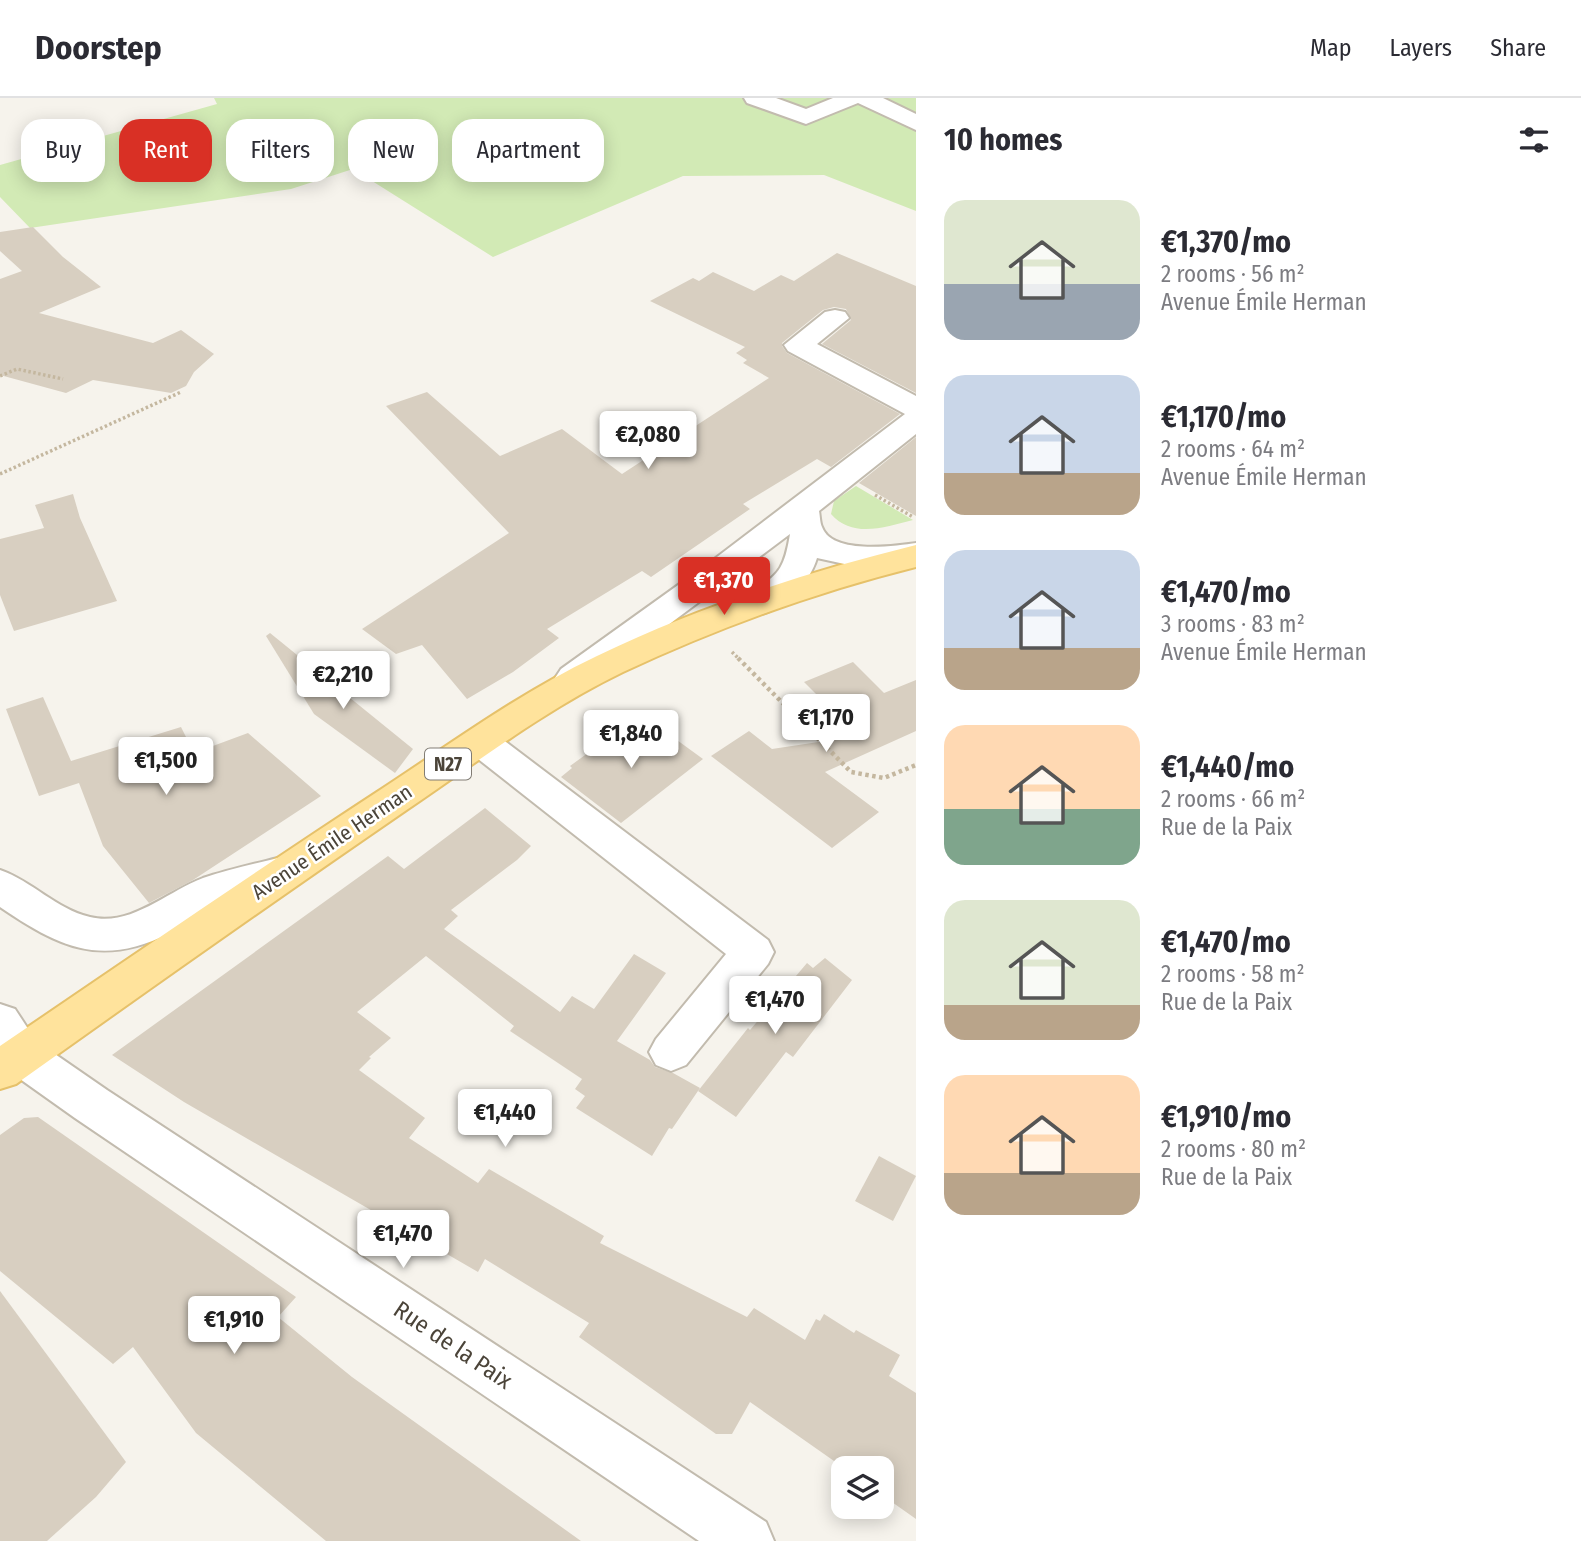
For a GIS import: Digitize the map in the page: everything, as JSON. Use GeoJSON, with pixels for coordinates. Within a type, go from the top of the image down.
{"type":"FeatureCollection","features":[{"type":"Feature","properties":{"kind":"main road","name":"Avenue Émile Herman"},"geometry":{"type":"LineString","coordinates":[[7,1049],[286,872],[540,702],[610,664],[712,621],[832,577],[916,554]]}},
{"type":"Feature","properties":{"kind":"street"},"geometry":{"type":"LineString","coordinates":[[755,98],[806,117],[852,98]]}},
{"type":"Feature","properties":{"kind":"street"},"geometry":{"type":"LineString","coordinates":[[865,98],[916,123]]}},
{"type":"Feature","properties":{"kind":"street"},"geometry":{"type":"LineString","coordinates":[[835,318],[798,345],[916,408]]}},
{"type":"Feature","properties":{"kind":"street"},"geometry":{"type":"LineString","coordinates":[[540,702],[725,568],[805,520],[916,421]]}},
{"type":"Feature","properties":{"kind":"street"},"geometry":{"type":"LineString","coordinates":[[805,520],[817,544],[850,557],[877,559],[916,554]]}},
{"type":"Feature","properties":{"kind":"street"},"geometry":{"type":"LineString","coordinates":[[725,568],[723,576],[726,584],[736,593],[773,597],[798,571],[805,520]]}},
{"type":"Feature","properties":{"kind":"street"},"geometry":{"type":"LineString","coordinates":[[481,742],[753,952],[671,1052]]}},
{"type":"Feature","properties":{"kind":"street"},"geometry":{"type":"LineString","coordinates":[[0,886],[75,929],[93,935],[118,934],[152,923],[213,891],[286,872]]}},
{"type":"Feature","properties":{"kind":"street","name":"Rue de la Paix"},"geometry":{"type":"LineString","coordinates":[[7,1049],[747,1541]]}},
{"type":"Feature","properties":{"kind":"path"},"geometry":{"type":"LineString","coordinates":[[0,376],[17,369],[63,379]]}},
{"type":"Feature","properties":{"kind":"path"},"geometry":{"type":"LineString","coordinates":[[0,474],[181,392]]}},
{"type":"Feature","properties":{"kind":"path"},"geometry":{"type":"LineString","coordinates":[[712,621],[851,772],[884,778],[916,765]]}},
{"type":"Feature","properties":{"kind":"green space"},"geometry":{"type":"Polygon","coordinates":[[[214,98],[916,98],[916,211],[824,175],[683,176],[493,257],[374,182],[438,182],[438,119],[348,119],[348,171],[334,175],[334,119],[226,119],[226,182],[313,182],[291,189],[30,228],[0,197],[0,165],[21,159],[21,182],[105,182],[105,135],[119,132],[119,182],[212,182],[212,119],[164,119],[217,104],[214,98]]]}},
{"type":"Feature","properties":{"kind":"green space"},"geometry":{"type":"Polygon","coordinates":[[[856,486],[913,520],[870,529],[859,529],[840,522],[831,514],[834,501],[856,486]]]}},
{"type":"Feature","properties":{"kind":"building"},"geometry":{"type":"Polygon","coordinates":[[[33,227],[63,257],[101,287],[39,313],[153,343],[181,330],[214,354],[194,372],[186,386],[171,393],[93,380],[66,393],[0,375],[0,279],[22,271],[0,251],[0,232],[33,227]]]}},
{"type":"Feature","properties":{"kind":"building"},"geometry":{"type":"Polygon","coordinates":[[[837,253],[916,286],[916,393],[822,344],[851,320],[846,309],[834,307],[823,310],[782,343],[782,346],[787,353],[900,414],[831,467],[817,459],[743,504],[750,509],[651,577],[642,571],[547,629],[559,638],[513,672],[467,699],[422,645],[396,654],[362,629],[509,533],[386,406],[427,392],[500,456],[562,429],[622,474],[769,378],[743,363],[747,360],[736,353],[745,347],[650,301],[693,278],[699,281],[713,272],[754,291],[781,275],[794,281],[837,253]]]}},
{"type":"Feature","properties":{"kind":"building"},"geometry":{"type":"Polygon","coordinates":[[[916,437],[916,516],[859,483],[916,437]]]}},
{"type":"Feature","properties":{"kind":"building"},"geometry":{"type":"Polygon","coordinates":[[[73,494],[80,518],[117,601],[14,631],[0,595],[0,539],[44,528],[35,505],[73,494]]]}},
{"type":"Feature","properties":{"kind":"building"},"geometry":{"type":"Polygon","coordinates":[[[270,633],[413,749],[395,773],[314,714],[266,636],[270,633]]]}},
{"type":"Feature","properties":{"kind":"building"},"geometry":{"type":"Polygon","coordinates":[[[853,662],[884,693],[916,680],[916,731],[825,772],[879,812],[832,848],[711,756],[749,731],[772,749],[858,736],[804,682],[853,662]]]}},
{"type":"Feature","properties":{"kind":"building"},"geometry":{"type":"Polygon","coordinates":[[[43,697],[71,761],[181,727],[194,753],[248,733],[321,796],[193,880],[149,903],[103,846],[79,783],[39,796],[6,709],[43,697]]]}},
{"type":"Feature","properties":{"kind":"building"},"geometry":{"type":"Polygon","coordinates":[[[648,719],[703,759],[621,823],[561,777],[572,768],[570,766],[610,737],[616,742],[648,719]]]}},
{"type":"Feature","properties":{"kind":"building"},"geometry":{"type":"Polygon","coordinates":[[[485,808],[531,846],[517,860],[451,910],[458,916],[444,929],[560,1012],[572,996],[594,1009],[634,954],[666,973],[617,1041],[650,1060],[655,1067],[673,1073],[700,1088],[672,1129],[669,1128],[652,1156],[576,1108],[585,1096],[575,1089],[582,1079],[510,1031],[514,1026],[426,956],[357,1012],[391,1038],[369,1057],[371,1058],[359,1070],[425,1118],[409,1138],[478,1183],[489,1169],[604,1236],[600,1243],[747,1317],[754,1308],[805,1340],[816,1319],[820,1321],[824,1314],[854,1333],[856,1330],[900,1355],[889,1376],[916,1393],[916,1519],[894,1503],[894,1456],[831,1456],[831,1459],[750,1402],[732,1434],[716,1434],[579,1337],[589,1323],[485,1259],[478,1272],[184,1102],[112,1055],[388,856],[404,869],[485,808]]]}},
{"type":"Feature","properties":{"kind":"building"},"geometry":{"type":"Polygon","coordinates":[[[825,958],[852,980],[793,1057],[786,1052],[736,1117],[698,1091],[748,1028],[750,1030],[807,963],[813,968],[825,958]]]}},
{"type":"Feature","properties":{"kind":"building"},"geometry":{"type":"Polygon","coordinates":[[[38,1117],[296,1297],[278,1317],[352,1377],[581,1541],[326,1541],[196,1433],[133,1347],[113,1364],[0,1271],[0,1135],[24,1118],[38,1117]]]}},
{"type":"Feature","properties":{"kind":"building"},"geometry":{"type":"Polygon","coordinates":[[[879,1156],[916,1176],[893,1221],[855,1201],[879,1156]]]}},
{"type":"Feature","properties":{"kind":"building"},"geometry":{"type":"Polygon","coordinates":[[[0,1291],[126,1462],[96,1497],[47,1541],[0,1541],[0,1291]]]}}]}
